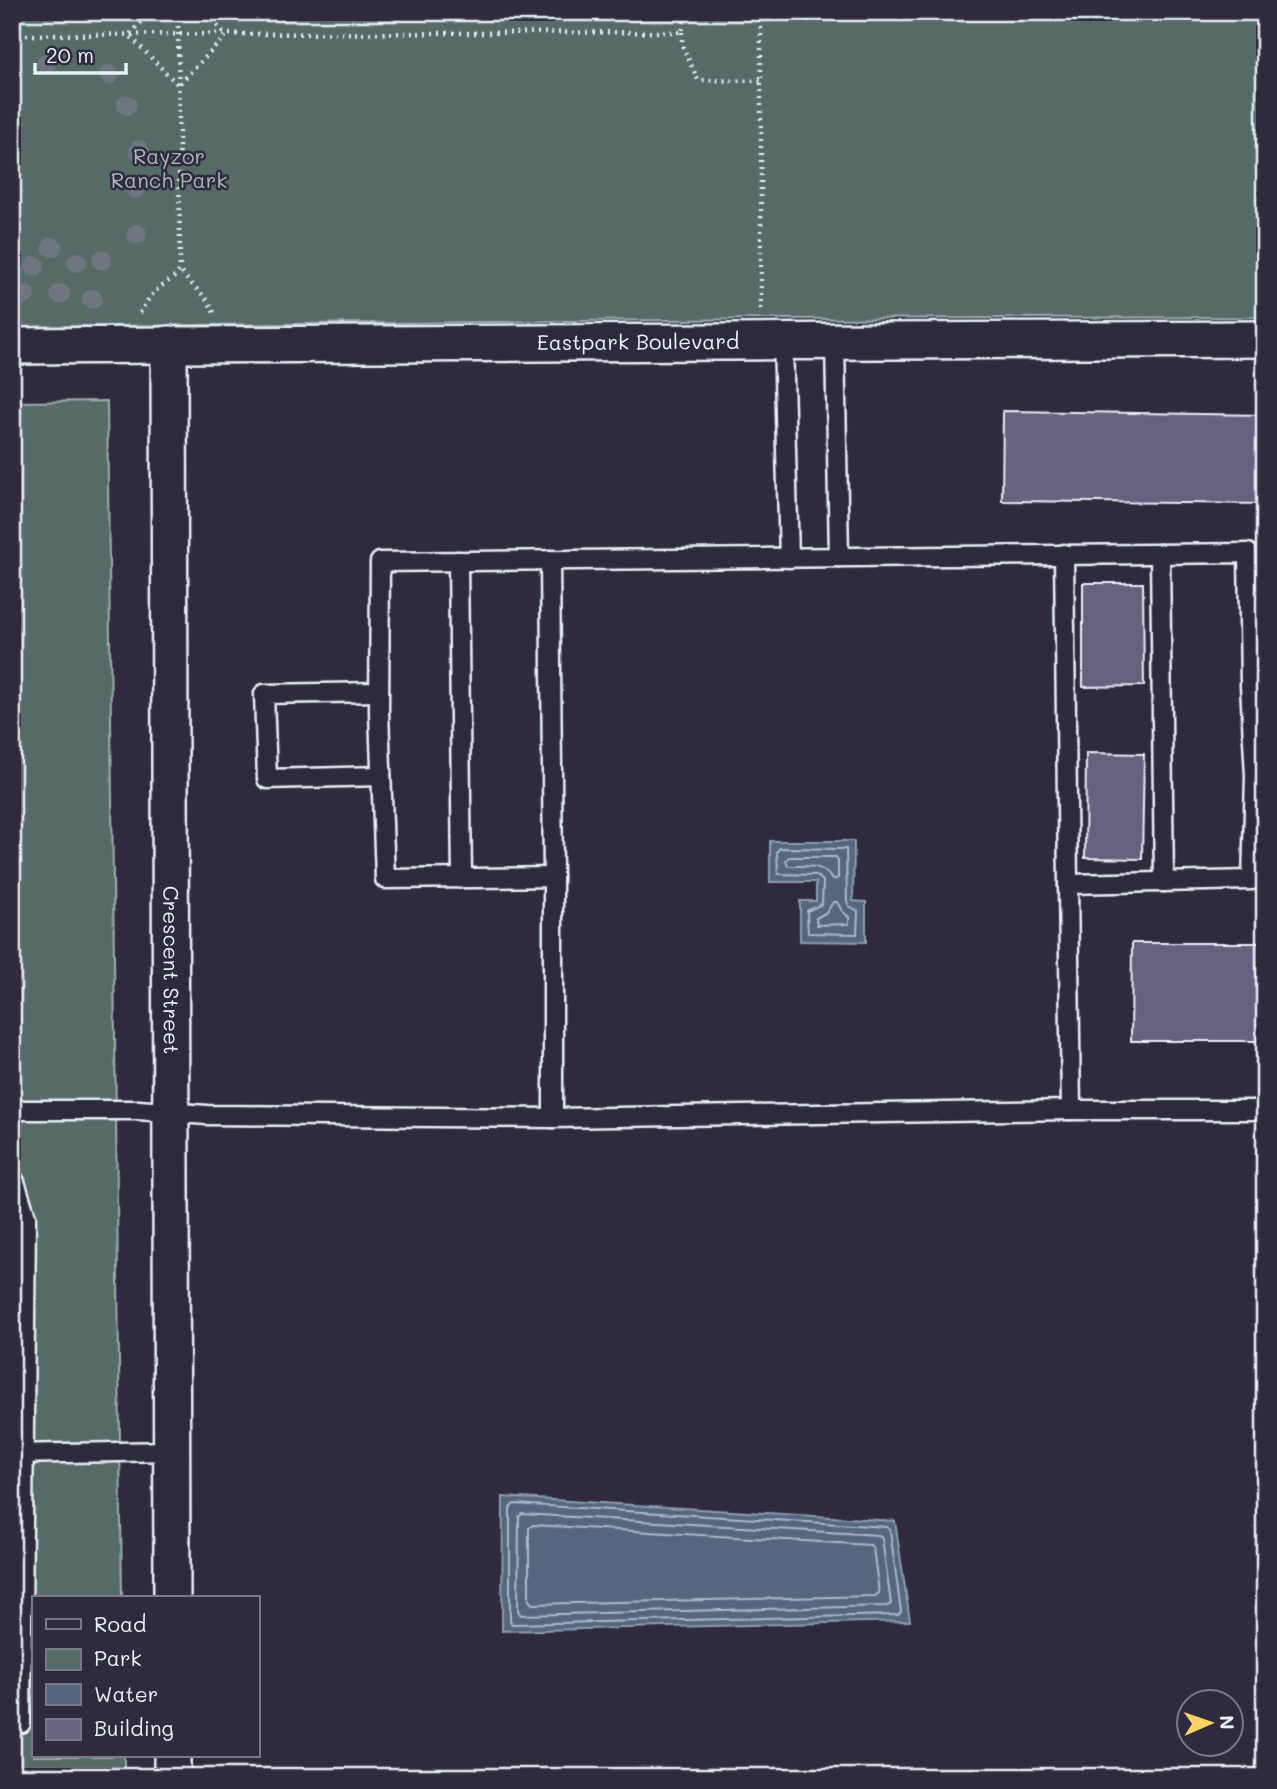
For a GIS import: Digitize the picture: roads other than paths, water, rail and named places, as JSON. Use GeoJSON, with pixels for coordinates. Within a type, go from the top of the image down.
{"type":"FeatureCollection","features":[{"type":"Feature","properties":{"kind":"street","name":"Eastpark Boulevard"},"geometry":{"type":"LineString","coordinates":[[12,345],[1265,339]]}},
{"type":"Feature","properties":{"kind":"street","name":"Crescent Street"},"geometry":{"type":"LineString","coordinates":[[169,344],[172,1596]]}},
{"type":"Feature","properties":{"kind":"street"},"geometry":{"type":"LineString","coordinates":[[172,1758],[172,1777]]}},
{"type":"Feature","properties":{"kind":"lane"},"geometry":{"type":"LineString","coordinates":[[835,341],[839,557]]}},
{"type":"Feature","properties":{"kind":"lane"},"geometry":{"type":"LineString","coordinates":[[772,342],[789,558]]}},
{"type":"Feature","properties":{"kind":"lane"},"geometry":{"type":"LineString","coordinates":[[553,877],[384,879],[379,692],[380,562],[1248,553],[1260,776],[1252,880],[1068,884]]}},
{"type":"Feature","properties":{"kind":"lane"},"geometry":{"type":"LineString","coordinates":[[1064,554],[1070,1110]]}},
{"type":"Feature","properties":{"kind":"lane"},"geometry":{"type":"LineString","coordinates":[[1160,554],[1164,882]]}},
{"type":"Feature","properties":{"kind":"lane"},"geometry":{"type":"LineString","coordinates":[[550,560],[554,1118]]}},
{"type":"Feature","properties":{"kind":"lane"},"geometry":{"type":"LineString","coordinates":[[458,561],[462,878]]}},
{"type":"Feature","properties":{"kind":"lane"},"geometry":{"type":"LineString","coordinates":[[379,692],[264,694],[267,779],[381,776]]}},
{"type":"Feature","properties":{"kind":"lane"},"geometry":{"type":"LineString","coordinates":[[12,1110],[172,1111],[207,1115],[554,1118],[1070,1110],[1265,1110]]}},
{"type":"Feature","properties":{"kind":"lane"},"geometry":{"type":"LineString","coordinates":[[12,1181],[15,1182],[26,1217],[17,1615],[21,1723]]}},
{"type":"Feature","properties":{"kind":"lane"},"geometry":{"type":"LineString","coordinates":[[19,1454],[172,1451]]}},
{"type":"Feature","properties":{"kind":"water"},"geometry":{"type":"Polygon","coordinates":[[[770,841],[854,841],[853,901],[866,902],[866,942],[800,941],[800,901],[816,901],[816,882],[770,882],[770,841]]]}},
{"type":"Feature","properties":{"kind":"water"},"geometry":{"type":"Polygon","coordinates":[[[503,1497],[895,1521],[910,1621],[502,1631],[503,1497]]]}},
{"type":"Feature","properties":{"kind":"park label","name":"Rayzor Ranch Park"},"geometry":{"type":"Point","coordinates":[169,169]}}]}
